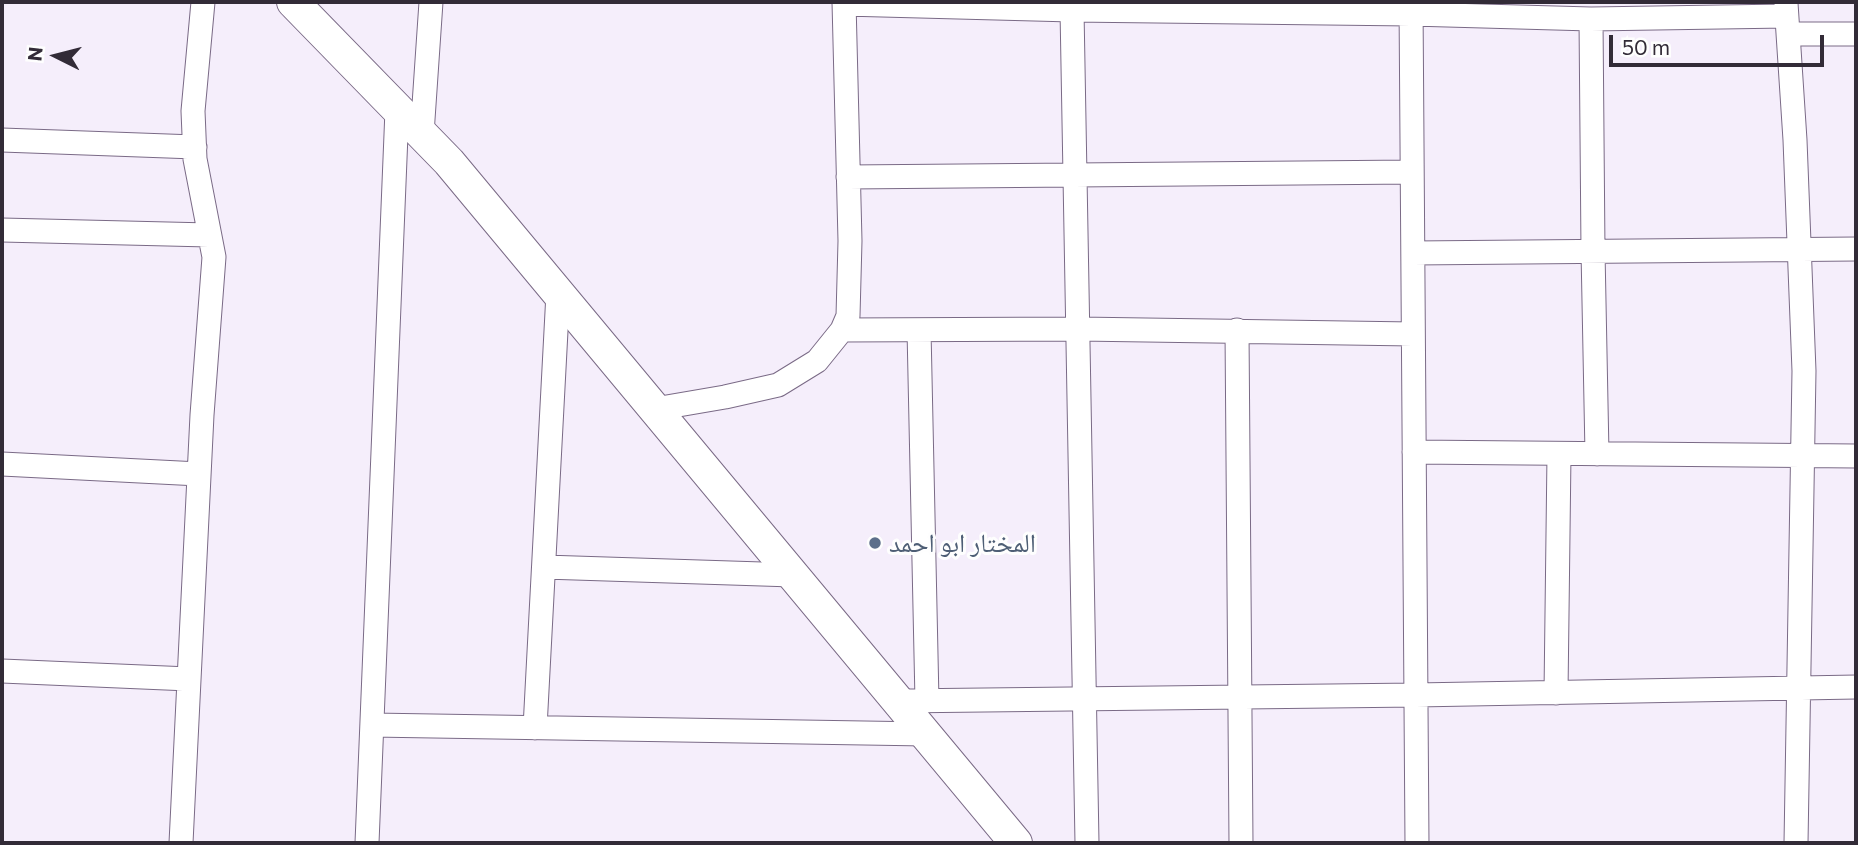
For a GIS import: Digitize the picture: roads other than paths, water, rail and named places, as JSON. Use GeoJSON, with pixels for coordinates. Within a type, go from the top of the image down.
{"type":"FeatureCollection","features":[{"type":"Feature","properties":{"kind":"main road"},"geometry":{"type":"LineString","coordinates":[[293,2],[449,162],[793,575],[912,701],[926,734],[1016,843]]}},
{"type":"Feature","properties":{"kind":"street"},"geometry":{"type":"LineString","coordinates":[[181,843],[202,415],[214,257],[195,147],[193,111],[203,2]]}},
{"type":"Feature","properties":{"kind":"street"},"geometry":{"type":"LineString","coordinates":[[422,134],[431,2]]}},
{"type":"Feature","properties":{"kind":"street"},"geometry":{"type":"LineString","coordinates":[[654,409],[778,385],[817,361],[842,330],[848,316],[850,241],[844,3],[989,5],[1072,10],[1188,7],[1411,8],[1591,19],[1787,18],[1856,34]]}},
{"type":"Feature","properties":{"kind":"street"},"geometry":{"type":"LineString","coordinates":[[1411,8],[1417,843]]}},
{"type":"Feature","properties":{"kind":"street"},"geometry":{"type":"LineString","coordinates":[[1072,10],[1087,843]]}},
{"type":"Feature","properties":{"kind":"street"},"geometry":{"type":"LineString","coordinates":[[1787,18],[1804,371],[1796,843]]}},
{"type":"Feature","properties":{"kind":"street"},"geometry":{"type":"LineString","coordinates":[[1591,19],[1597,454]]}},
{"type":"Feature","properties":{"kind":"street"},"geometry":{"type":"LineString","coordinates":[[367,843],[397,110]]}},
{"type":"Feature","properties":{"kind":"street"},"geometry":{"type":"LineString","coordinates":[[2,140],[195,147]]}},
{"type":"Feature","properties":{"kind":"street"},"geometry":{"type":"LineString","coordinates":[[848,177],[1412,172]]}},
{"type":"Feature","properties":{"kind":"street"},"geometry":{"type":"LineString","coordinates":[[2,229],[209,235]]}},
{"type":"Feature","properties":{"kind":"street"},"geometry":{"type":"LineString","coordinates":[[1413,253],[1856,249]]}},
{"type":"Feature","properties":{"kind":"street"},"geometry":{"type":"LineString","coordinates":[[536,727],[558,293]]}},
{"type":"Feature","properties":{"kind":"street"},"geometry":{"type":"LineString","coordinates":[[842,330],[1237,330],[1413,334]]}},
{"type":"Feature","properties":{"kind":"street"},"geometry":{"type":"LineString","coordinates":[[919,330],[912,701],[1856,687]]}},
{"type":"Feature","properties":{"kind":"street"},"geometry":{"type":"LineString","coordinates":[[1237,330],[1241,843]]}},
{"type":"Feature","properties":{"kind":"street"},"geometry":{"type":"LineString","coordinates":[[1414,452],[1856,456]]}},
{"type":"Feature","properties":{"kind":"street"},"geometry":{"type":"LineString","coordinates":[[1556,693],[1559,454]]}},
{"type":"Feature","properties":{"kind":"street"},"geometry":{"type":"LineString","coordinates":[[2,464],[199,474]]}},
{"type":"Feature","properties":{"kind":"street"},"geometry":{"type":"LineString","coordinates":[[544,567],[793,575]]}},
{"type":"Feature","properties":{"kind":"street"},"geometry":{"type":"LineString","coordinates":[[2,671],[189,679]]}},
{"type":"Feature","properties":{"kind":"street"},"geometry":{"type":"LineString","coordinates":[[372,725],[926,734]]}},
{"type":"Feature","properties":{"kind":"place","name":"المختار ابو احمد"},"geometry":{"type":"Point","coordinates":[875,543]}}]}
